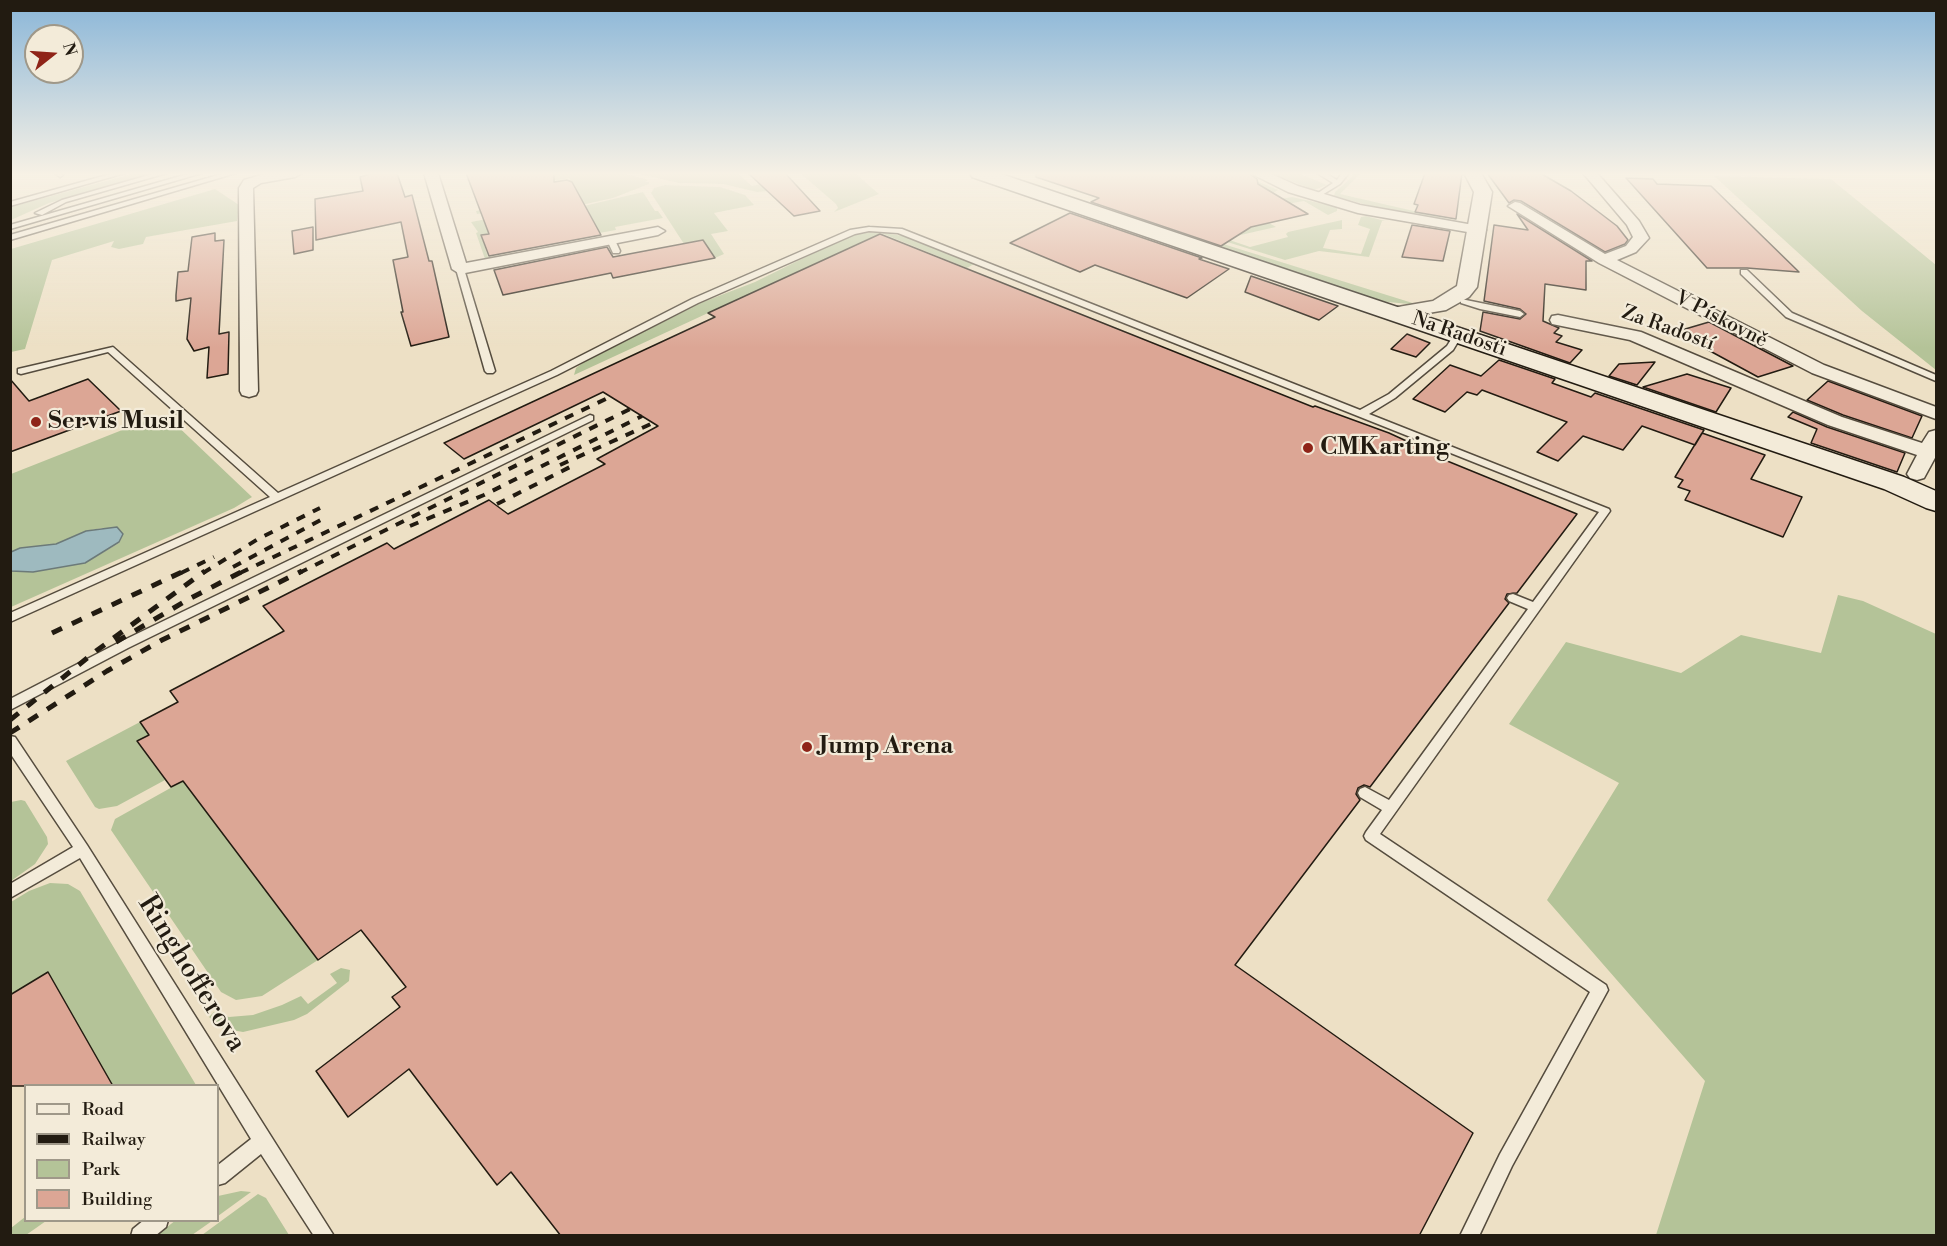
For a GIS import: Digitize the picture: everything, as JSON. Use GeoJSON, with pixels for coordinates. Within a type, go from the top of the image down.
{"type":"FeatureCollection","features":[{"type":"Feature","properties":{"kind":"main road","name":"Na Radosti"},"geometry":{"type":"LineString","coordinates":[[1151,231],[1894,483],[1936,502]]}},
{"type":"Feature","properties":{"kind":"street"},"geometry":{"type":"LineString","coordinates":[[247,231],[249,391]]}},
{"type":"Feature","properties":{"kind":"street"},"geometry":{"type":"LineString","coordinates":[[449,231],[460,269],[613,246],[658,231]]}},
{"type":"Feature","properties":{"kind":"street"},"geometry":{"type":"LineString","coordinates":[[1458,335],[1454,319],[1460,298],[1470,279],[1479,231]]}},
{"type":"Feature","properties":{"kind":"street","name":"V Pískovně"},"geometry":{"type":"LineString","coordinates":[[1556,231],[1604,260],[1818,369],[1936,413]]}},
{"type":"Feature","properties":{"kind":"street"},"geometry":{"type":"LineString","coordinates":[[1604,260],[1631,249],[1641,238],[1638,231]]}},
{"type":"Feature","properties":{"kind":"street"},"geometry":{"type":"LineString","coordinates":[[1392,313],[1437,307],[1460,298]]}},
{"type":"Feature","properties":{"kind":"street","name":"Za Radostí"},"geometry":{"type":"LineString","coordinates":[[1558,320],[1635,336],[1835,421],[1933,444]]}},
{"type":"Feature","properties":{"kind":"street"},"geometry":{"type":"LineString","coordinates":[[1917,474],[1933,444]]}},
{"type":"Feature","properties":{"kind":"lane"},"geometry":{"type":"LineString","coordinates":[[10,238],[34,231]]}},
{"type":"Feature","properties":{"kind":"lane"},"geometry":{"type":"LineString","coordinates":[[10,618],[554,373],[696,301],[858,231]]}},
{"type":"Feature","properties":{"kind":"lane"},"geometry":{"type":"LineString","coordinates":[[899,231],[1605,511],[1371,836],[1600,990],[1506,1160],[1469,1236]]}},
{"type":"Feature","properties":{"kind":"lane"},"geometry":{"type":"LineString","coordinates":[[460,269],[490,371]]}},
{"type":"Feature","properties":{"kind":"lane"},"geometry":{"type":"LineString","coordinates":[[1744,272],[1789,315],[1936,378]]}},
{"type":"Feature","properties":{"kind":"lane"},"geometry":{"type":"LineString","coordinates":[[1460,298],[1480,307],[1520,314]]}},
{"type":"Feature","properties":{"kind":"lane"},"geometry":{"type":"LineString","coordinates":[[1361,414],[1390,398],[1450,348],[1458,335]]}},
{"type":"Feature","properties":{"kind":"lane"},"geometry":{"type":"LineString","coordinates":[[21,371],[110,349],[277,498]]}},
{"type":"Feature","properties":{"kind":"lane"},"geometry":{"type":"LineString","coordinates":[[10,705],[124,645],[590,418]]}},
{"type":"Feature","properties":{"kind":"lane"},"geometry":{"type":"LineString","coordinates":[[1513,598],[1535,607]]}},
{"type":"Feature","properties":{"kind":"lane","name":"Ringhofferova"},"geometry":{"type":"LineString","coordinates":[[10,741],[82,849],[263,1142],[324,1236]]}},
{"type":"Feature","properties":{"kind":"lane"},"geometry":{"type":"LineString","coordinates":[[1365,793],[1391,808]]}},
{"type":"Feature","properties":{"kind":"lane"},"geometry":{"type":"LineString","coordinates":[[10,892],[82,849]]}},
{"type":"Feature","properties":{"kind":"lane"},"geometry":{"type":"LineString","coordinates":[[219,1175],[263,1142]]}},
{"type":"Feature","properties":{"kind":"lane"},"geometry":{"type":"LineString","coordinates":[[140,1236],[158,1222]]}},
{"type":"Feature","properties":{"kind":"green space"},"geometry":{"type":"Polygon","coordinates":[[[72,231],[179,231],[146,237],[143,244],[119,249],[111,247],[114,241],[52,260],[25,349],[11,352],[11,249],[72,231]]]}},
{"type":"Feature","properties":{"kind":"green space"},"geometry":{"type":"Polygon","coordinates":[[[502,231],[481,235],[488,257],[546,248],[485,259],[476,233],[502,231]]]}},
{"type":"Feature","properties":{"kind":"green space"},"geometry":{"type":"Polygon","coordinates":[[[676,231],[727,231],[711,234],[724,254],[715,258],[703,240],[684,244],[676,231]]]}},
{"type":"Feature","properties":{"kind":"green space"},"geometry":{"type":"Polygon","coordinates":[[[1196,231],[1221,231],[1215,235],[1250,247],[1288,237],[1286,234],[1292,231],[1330,231],[1323,248],[1361,254],[1369,231],[1378,231],[1369,257],[1319,251],[1285,260],[1224,241],[1191,234],[1196,231]]]}},
{"type":"Feature","properties":{"kind":"green space"},"geometry":{"type":"Polygon","coordinates":[[[1221,231],[1258,231],[1236,236],[1221,231]]]}},
{"type":"Feature","properties":{"kind":"green space"},"geometry":{"type":"Polygon","coordinates":[[[1774,231],[1895,231],[1936,265],[1936,370],[1862,311],[1774,231]]]}},
{"type":"Feature","properties":{"kind":"green space"},"geometry":{"type":"Polygon","coordinates":[[[877,232],[903,236],[974,264],[967,268],[881,233],[574,375],[576,368],[587,360],[703,302],[755,282],[844,238],[877,232]]]}},
{"type":"Feature","properties":{"kind":"green space"},"geometry":{"type":"Polygon","coordinates":[[[1220,243],[1419,305],[1378,301],[1216,247],[1220,243]]]}},
{"type":"Feature","properties":{"kind":"green space"},"geometry":{"type":"Polygon","coordinates":[[[170,419],[252,497],[234,508],[11,607],[11,571],[33,572],[85,563],[119,543],[123,534],[102,528],[86,531],[56,544],[20,548],[11,552],[11,474],[145,421],[170,419]]]}},
{"type":"Feature","properties":{"kind":"green space"},"geometry":{"type":"Polygon","coordinates":[[[1838,595],[1863,601],[1936,634],[1936,1235],[1656,1235],[1705,1081],[1547,900],[1619,783],[1509,724],[1566,642],[1681,673],[1741,635],[1821,653],[1838,595]]]}},
{"type":"Feature","properties":{"kind":"green space"},"geometry":{"type":"Polygon","coordinates":[[[140,722],[149,735],[137,742],[165,780],[117,806],[99,809],[95,807],[66,761],[140,722]]]}},
{"type":"Feature","properties":{"kind":"green space"},"geometry":{"type":"Polygon","coordinates":[[[183,781],[318,960],[262,996],[236,1000],[221,992],[111,830],[115,819],[183,781]]]}},
{"type":"Feature","properties":{"kind":"green space"},"geometry":{"type":"Polygon","coordinates":[[[25,801],[47,837],[48,844],[35,864],[11,881],[11,802],[25,801]]]}},
{"type":"Feature","properties":{"kind":"green space"},"geometry":{"type":"Polygon","coordinates":[[[50,883],[68,884],[80,891],[195,1084],[110,1084],[48,972],[11,995],[11,902],[29,891],[50,883]]]}},
{"type":"Feature","properties":{"kind":"green space"},"geometry":{"type":"Polygon","coordinates":[[[341,968],[350,970],[349,981],[307,1014],[294,1020],[243,1032],[221,1028],[209,1017],[214,1012],[229,1017],[253,1015],[301,996],[308,1004],[337,983],[330,974],[341,968]]]}},
{"type":"Feature","properties":{"kind":"green space"},"geometry":{"type":"Polygon","coordinates":[[[241,1191],[251,1192],[219,1215],[219,1196],[241,1191]]]}},
{"type":"Feature","properties":{"kind":"green space"},"geometry":{"type":"Polygon","coordinates":[[[258,1194],[266,1198],[289,1235],[202,1235],[258,1194]]]}},
{"type":"Feature","properties":{"kind":"green space"},"geometry":{"type":"Polygon","coordinates":[[[24,1218],[24,1222],[45,1222],[26,1235],[11,1235],[11,1228],[24,1218]]]}},
{"type":"Feature","properties":{"kind":"green space"},"geometry":{"type":"Polygon","coordinates":[[[173,1222],[211,1222],[192,1235],[157,1235],[173,1222]]]}},
{"type":"Feature","properties":{"kind":"water"},"geometry":{"type":"Polygon","coordinates":[[[117,527],[123,534],[119,542],[85,563],[33,572],[11,571],[11,552],[20,548],[56,544],[86,531],[117,527]]]}},
{"type":"Feature","properties":{"kind":"building"},"geometry":{"type":"Polygon","coordinates":[[[292,231],[313,231],[313,250],[294,254],[292,231]]]}},
{"type":"Feature","properties":{"kind":"building"},"geometry":{"type":"Polygon","coordinates":[[[316,231],[358,231],[316,240],[316,231]]]}},
{"type":"Feature","properties":{"kind":"building"},"geometry":{"type":"Polygon","coordinates":[[[403,231],[421,231],[429,261],[432,261],[449,337],[411,346],[401,312],[403,312],[393,260],[408,257],[403,231]]]}},
{"type":"Feature","properties":{"kind":"building"},"geometry":{"type":"Polygon","coordinates":[[[488,231],[599,231],[601,235],[489,256],[481,235],[489,234],[488,231]]]}},
{"type":"Feature","properties":{"kind":"building"},"geometry":{"type":"Polygon","coordinates":[[[1034,231],[1123,231],[1229,269],[1187,298],[1095,265],[1080,272],[1010,243],[1034,231]]]}},
{"type":"Feature","properties":{"kind":"building"},"geometry":{"type":"Polygon","coordinates":[[[1177,231],[1244,231],[1221,246],[1177,231]]]}},
{"type":"Feature","properties":{"kind":"building"},"geometry":{"type":"Polygon","coordinates":[[[1410,231],[1450,231],[1443,261],[1402,257],[1410,231]]]}},
{"type":"Feature","properties":{"kind":"building"},"geometry":{"type":"Polygon","coordinates":[[[1493,231],[1544,231],[1592,261],[1586,261],[1586,290],[1545,284],[1543,321],[1559,328],[1554,333],[1562,336],[1556,342],[1582,350],[1570,363],[1480,331],[1483,312],[1520,319],[1526,314],[1520,309],[1484,301],[1493,231]]]}},
{"type":"Feature","properties":{"kind":"building"},"geometry":{"type":"Polygon","coordinates":[[[1571,231],[1621,231],[1628,240],[1625,244],[1605,252],[1571,231]]]}},
{"type":"Feature","properties":{"kind":"building"},"geometry":{"type":"Polygon","coordinates":[[[1674,231],[1757,231],[1799,272],[1747,268],[1707,268],[1674,231]]]}},
{"type":"Feature","properties":{"kind":"building"},"geometry":{"type":"Polygon","coordinates":[[[215,233],[215,241],[224,240],[219,334],[229,332],[228,374],[207,378],[209,347],[194,351],[187,339],[191,298],[176,301],[176,295],[178,272],[188,271],[192,237],[215,233]]]}},
{"type":"Feature","properties":{"kind":"building","name":"Jump Arena"},"geometry":{"type":"Polygon","coordinates":[[[880,234],[1313,407],[1389,433],[1437,455],[1435,456],[1577,514],[1517,593],[1507,594],[1505,599],[1509,603],[1370,787],[1364,785],[1358,788],[1356,794],[1360,800],[1235,965],[1473,1133],[1419,1236],[561,1236],[511,1172],[497,1185],[409,1069],[348,1117],[316,1071],[400,1007],[392,997],[406,987],[361,930],[318,960],[183,781],[171,787],[137,741],[149,735],[140,722],[178,702],[170,691],[284,631],[263,606],[387,543],[394,549],[489,500],[508,514],[605,464],[597,459],[658,426],[603,392],[464,459],[444,443],[715,317],[708,313],[880,234]]]}},
{"type":"Feature","properties":{"kind":"building"},"geometry":{"type":"Polygon","coordinates":[[[703,240],[715,258],[613,278],[611,273],[503,295],[494,270],[607,247],[613,257],[703,240]]]}},
{"type":"Feature","properties":{"kind":"building"},"geometry":{"type":"Polygon","coordinates":[[[1251,276],[1338,306],[1319,320],[1245,292],[1251,276]]]}},
{"type":"Feature","properties":{"kind":"building"},"geometry":{"type":"Polygon","coordinates":[[[1709,322],[1793,366],[1758,377],[1675,332],[1709,322]]]}},
{"type":"Feature","properties":{"kind":"building"},"geometry":{"type":"Polygon","coordinates":[[[1407,334],[1430,343],[1416,357],[1391,349],[1407,334]]]}},
{"type":"Feature","properties":{"kind":"building"},"geometry":{"type":"Polygon","coordinates":[[[1499,360],[1555,379],[1552,383],[1591,397],[1595,393],[1704,430],[1695,445],[1642,426],[1623,450],[1583,436],[1558,461],[1537,452],[1567,422],[1482,390],[1477,395],[1467,392],[1445,412],[1413,399],[1450,365],[1481,376],[1499,360]]]}},
{"type":"Feature","properties":{"kind":"building"},"geometry":{"type":"Polygon","coordinates":[[[1655,362],[1637,385],[1609,376],[1619,364],[1655,362]]]}},
{"type":"Feature","properties":{"kind":"building"},"geometry":{"type":"Polygon","coordinates":[[[1687,374],[1731,388],[1716,412],[1643,387],[1687,374]]]}},
{"type":"Feature","properties":{"kind":"building"},"geometry":{"type":"Polygon","coordinates":[[[10,379],[29,401],[88,379],[121,411],[10,452],[10,379]]]}},
{"type":"Feature","properties":{"kind":"building"},"geometry":{"type":"Polygon","coordinates":[[[1828,381],[1922,416],[1912,438],[1843,415],[1807,400],[1828,381]]]}},
{"type":"Feature","properties":{"kind":"building"},"geometry":{"type":"Polygon","coordinates":[[[1793,412],[1827,427],[1905,453],[1897,472],[1811,443],[1817,429],[1788,417],[1793,412]]]}},
{"type":"Feature","properties":{"kind":"building"},"geometry":{"type":"Polygon","coordinates":[[[1702,433],[1765,455],[1751,479],[1802,497],[1783,537],[1685,500],[1690,491],[1678,487],[1683,480],[1675,477],[1702,433]]]}},
{"type":"Feature","properties":{"kind":"building"},"geometry":{"type":"Polygon","coordinates":[[[48,972],[112,1084],[10,1086],[10,995],[48,972]]]}},
{"type":"Feature","properties":{"kind":"railway"},"geometry":{"type":"LineString","coordinates":[[240,573],[610,397]]}},
{"type":"Feature","properties":{"kind":"railway"},"geometry":{"type":"LineString","coordinates":[[299,573],[630,409]]}},
{"type":"Feature","properties":{"kind":"railway"},"geometry":{"type":"LineString","coordinates":[[410,526],[484,495],[642,416]]}},
{"type":"Feature","properties":{"kind":"railway"},"geometry":{"type":"LineString","coordinates":[[560,465],[653,423]]}},
{"type":"Feature","properties":{"kind":"railway"},"geometry":{"type":"LineString","coordinates":[[497,504],[572,466]]}},
{"type":"Feature","properties":{"kind":"railway"},"geometry":{"type":"LineString","coordinates":[[203,573],[258,539],[320,508]]}},
{"type":"Feature","properties":{"kind":"railway"},"geometry":{"type":"LineString","coordinates":[[233,567],[328,516]]}},
{"type":"Feature","properties":{"kind":"railway"},"geometry":{"type":"LineString","coordinates":[[181,573],[214,557]]}},
{"type":"Feature","properties":{"kind":"railway"},"geometry":{"type":"LineString","coordinates":[[52,633],[184,571]]}},
{"type":"Feature","properties":{"kind":"railway"},"geometry":{"type":"LineString","coordinates":[[10,720],[96,651],[205,571]]}},
{"type":"Feature","properties":{"kind":"railway"},"geometry":{"type":"LineString","coordinates":[[116,642],[189,599],[243,571]]}},
{"type":"Feature","properties":{"kind":"railway"},"geometry":{"type":"LineString","coordinates":[[10,733],[107,671],[162,640],[302,571]]}},
{"type":"Feature","properties":{"kind":"place","name":"Servis Musil"},"geometry":{"type":"Point","coordinates":[36,422]}},
{"type":"Feature","properties":{"kind":"place","name":"CMKarting"},"geometry":{"type":"Point","coordinates":[1308,448]}},
{"type":"Feature","properties":{"kind":"place","name":"Jump Arena"},"geometry":{"type":"Point","coordinates":[807,747]}}]}
